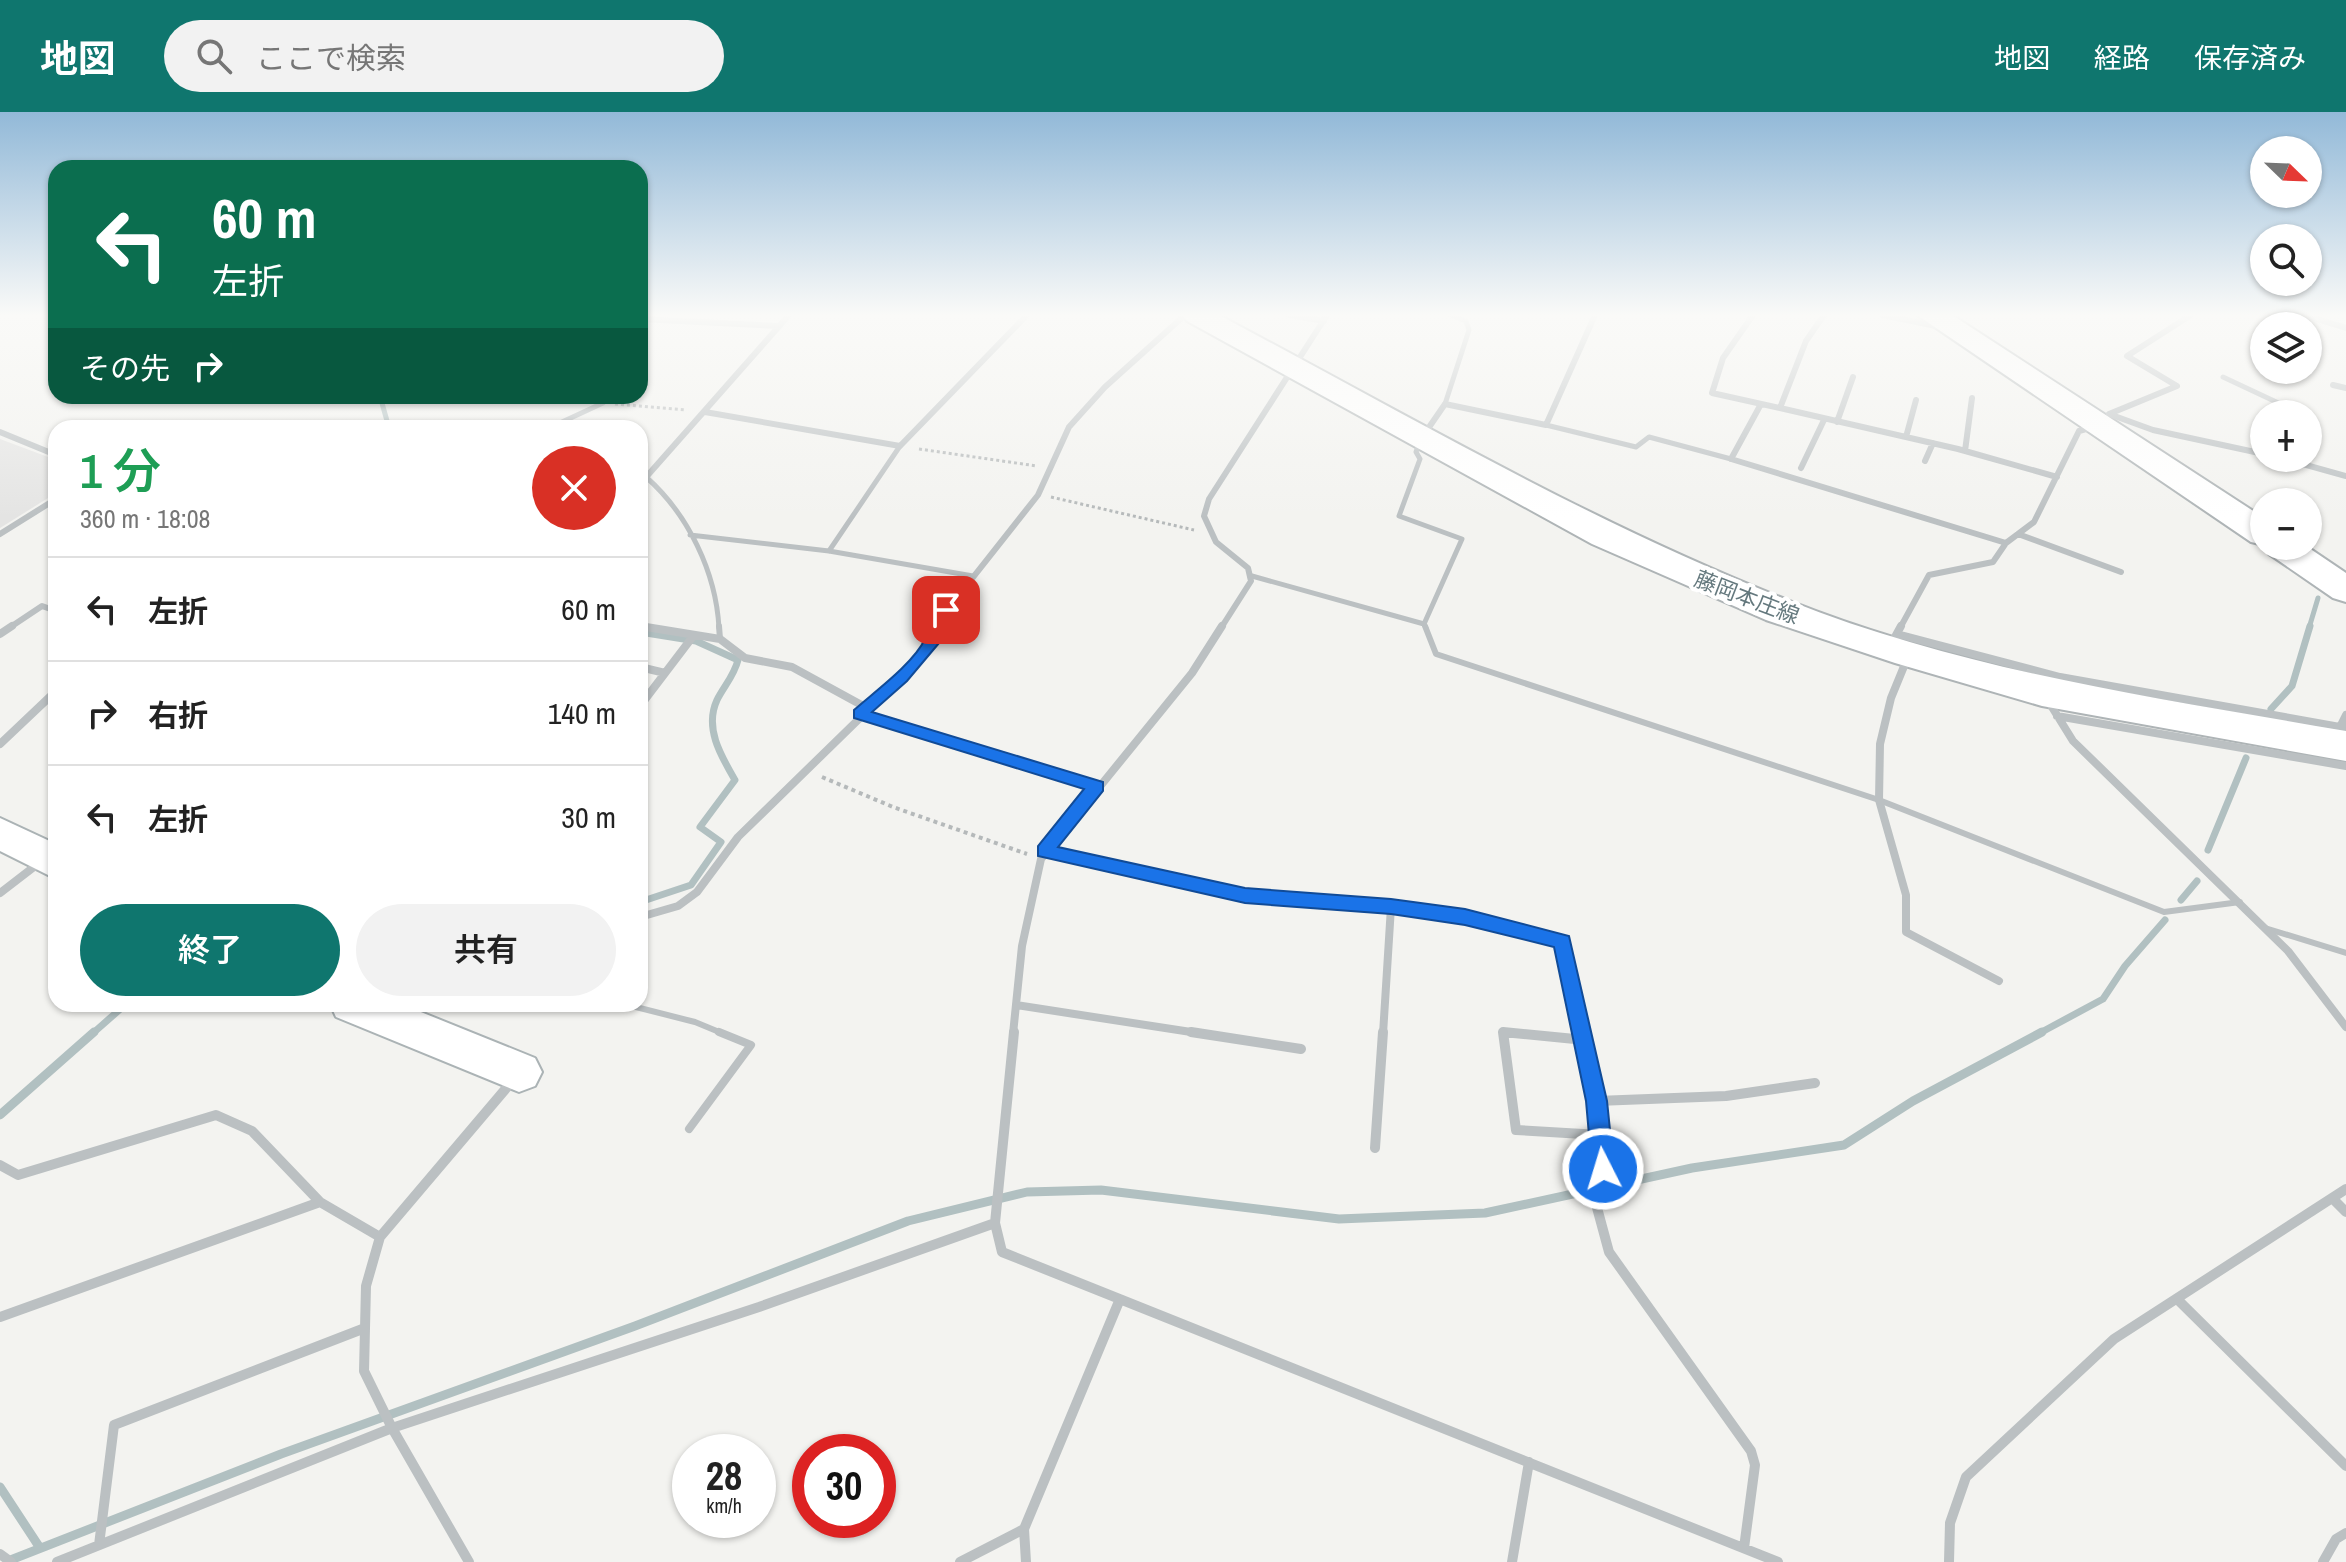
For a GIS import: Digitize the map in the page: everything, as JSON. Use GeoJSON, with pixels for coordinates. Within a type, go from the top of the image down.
{"type":"FeatureCollection","features":[{"type":"Feature","properties":{"kind":"main road","name":"藤岡本庄線"},"geometry":{"type":"LineString","coordinates":[[1321,383],[1605,536],[1696,578],[1898,646],[2050,704],[2344,734]]}},
{"type":"Feature","properties":{"kind":"main road"},"geometry":{"type":"LineString","coordinates":[[2047,383],[2250,507]]}},
{"type":"Feature","properties":{"kind":"main road"},"geometry":{"type":"LineString","coordinates":[[2104,419],[2250,524]]}},
{"type":"Feature","properties":{"kind":"main road"},"geometry":{"type":"LineString","coordinates":[[2322,553],[2346,568]]}},
{"type":"Feature","properties":{"kind":"main road"},"geometry":{"type":"LineString","coordinates":[[2302,560],[2346,590]]}},
{"type":"Feature","properties":{"kind":"street"},"geometry":{"type":"LineString","coordinates":[[648,475],[730,383]]}},
{"type":"Feature","properties":{"kind":"street"},"geometry":{"type":"LineString","coordinates":[[705,412],[900,446],[961,383]]}},
{"type":"Feature","properties":{"kind":"street"},"geometry":{"type":"LineString","coordinates":[[648,915],[678,906],[697,892],[738,837],[863,711],[902,677],[933,639],[933,627],[1038,495],[1069,427],[1110,383]]}},
{"type":"Feature","properties":{"kind":"street"},"geometry":{"type":"LineString","coordinates":[[1287,383],[1209,499],[1204,516],[1208,531],[1216,542],[1248,568],[1252,576],[1242,598],[1192,673],[1043,855],[1022,946],[995,1223],[1002,1252],[1778,1562]]}},
{"type":"Feature","properties":{"kind":"street"},"geometry":{"type":"LineString","coordinates":[[1422,437],[1445,404],[1546,425],[1565,383]]}},
{"type":"Feature","properties":{"kind":"street"},"geometry":{"type":"LineString","coordinates":[[1715,383],[1712,393],[1933,443],[2057,477]]}},
{"type":"Feature","properties":{"kind":"street"},"geometry":{"type":"LineString","coordinates":[[1780,408],[1790,383]]}},
{"type":"Feature","properties":{"kind":"street"},"geometry":{"type":"LineString","coordinates":[[1837,422],[1851,383]]}},
{"type":"Feature","properties":{"kind":"street"},"geometry":{"type":"LineString","coordinates":[[1999,981],[1906,932],[1906,895],[1879,800],[1880,744],[1891,698],[1898,646],[1929,575],[1993,562],[2006,543],[2034,522],[2079,431],[2177,386],[2171,383]]}},
{"type":"Feature","properties":{"kind":"street"},"geometry":{"type":"LineString","coordinates":[[2333,385],[2346,388]]}},
{"type":"Feature","properties":{"kind":"street"},"geometry":{"type":"LineString","coordinates":[[1965,451],[1972,398]]}},
{"type":"Feature","properties":{"kind":"street"},"geometry":{"type":"LineString","coordinates":[[1906,437],[1916,400]]}},
{"type":"Feature","properties":{"kind":"street"},"geometry":{"type":"LineString","coordinates":[[1761,404],[1731,459],[2006,543]]}},
{"type":"Feature","properties":{"kind":"street"},"geometry":{"type":"LineString","coordinates":[[2104,419],[2250,451]]}},
{"type":"Feature","properties":{"kind":"street"},"geometry":{"type":"LineString","coordinates":[[1801,468],[1824,420]]}},
{"type":"Feature","properties":{"kind":"street"},"geometry":{"type":"LineString","coordinates":[[0,432],[48,452]]}},
{"type":"Feature","properties":{"kind":"street"},"geometry":{"type":"LineString","coordinates":[[1925,461],[1933,443]]}},
{"type":"Feature","properties":{"kind":"street"},"geometry":{"type":"LineString","coordinates":[[2322,468],[2346,476]]}},
{"type":"Feature","properties":{"kind":"street"},"geometry":{"type":"LineString","coordinates":[[0,534],[48,504]]}},
{"type":"Feature","properties":{"kind":"street"},"geometry":{"type":"LineString","coordinates":[[2018,534],[2121,572]]}},
{"type":"Feature","properties":{"kind":"street"},"geometry":{"type":"LineString","coordinates":[[0,634],[42,606],[48,608]]}},
{"type":"Feature","properties":{"kind":"street"},"geometry":{"type":"LineString","coordinates":[[648,627],[720,639],[745,658],[792,667],[863,711],[1097,787]]}},
{"type":"Feature","properties":{"kind":"street"},"geometry":{"type":"LineString","coordinates":[[648,695],[694,635]]}},
{"type":"Feature","properties":{"kind":"street"},"geometry":{"type":"LineString","coordinates":[[1898,646],[2344,734],[2346,715]]}},
{"type":"Feature","properties":{"kind":"street"},"geometry":{"type":"LineString","coordinates":[[648,669],[665,673]]}},
{"type":"Feature","properties":{"kind":"street"},"geometry":{"type":"LineString","coordinates":[[0,744],[48,699]]}},
{"type":"Feature","properties":{"kind":"street"},"geometry":{"type":"LineString","coordinates":[[2050,704],[2346,766]]}},
{"type":"Feature","properties":{"kind":"street"},"geometry":{"type":"LineString","coordinates":[[2050,704],[2073,741],[2288,951],[2346,1027]]}},
{"type":"Feature","properties":{"kind":"street"},"geometry":{"type":"LineString","coordinates":[[0,833],[48,859]]}},
{"type":"Feature","properties":{"kind":"street"},"geometry":{"type":"LineString","coordinates":[[1043,855],[1245,896],[1391,907],[1465,917]]}},
{"type":"Feature","properties":{"kind":"street"},"geometry":{"type":"LineString","coordinates":[[0,893],[48,863]]}},
{"type":"Feature","properties":{"kind":"street"},"geometry":{"type":"LineString","coordinates":[[1375,1148],[1391,907]]}},
{"type":"Feature","properties":{"kind":"street"},"geometry":{"type":"LineString","coordinates":[[1016,1005],[1301,1049]]}},
{"type":"Feature","properties":{"kind":"street"},"geometry":{"type":"LineString","coordinates":[[372,1012],[519,1072],[380,1237],[366,1286],[364,1371],[392,1428],[467,1553],[469,1562]]}},
{"type":"Feature","properties":{"kind":"street"},"geometry":{"type":"LineString","coordinates":[[1580,1017],[1597,1101],[1603,1169],[1596,1204],[1609,1252],[1751,1451],[1755,1465],[1744,1548]]}},
{"type":"Feature","properties":{"kind":"street"},"geometry":{"type":"LineString","coordinates":[[1585,1040],[1503,1032],[1516,1130],[1600,1135]]}},
{"type":"Feature","properties":{"kind":"street"},"geometry":{"type":"LineString","coordinates":[[1597,1101],[1726,1096],[1815,1083]]}},
{"type":"Feature","properties":{"kind":"street"},"geometry":{"type":"LineString","coordinates":[[0,1165],[18,1175],[216,1115],[252,1131],[320,1202],[380,1237]]}},
{"type":"Feature","properties":{"kind":"street"},"geometry":{"type":"LineString","coordinates":[[1949,1562],[1950,1523],[1966,1477],[2114,1339],[2346,1189]]}},
{"type":"Feature","properties":{"kind":"street"},"geometry":{"type":"LineString","coordinates":[[2332,1198],[2346,1212]]}},
{"type":"Feature","properties":{"kind":"street"},"geometry":{"type":"LineString","coordinates":[[0,1317],[320,1202]]}},
{"type":"Feature","properties":{"kind":"street"},"geometry":{"type":"LineString","coordinates":[[57,1562],[392,1428],[759,1307],[995,1223]]}},
{"type":"Feature","properties":{"kind":"street"},"geometry":{"type":"LineString","coordinates":[[1026,1562],[1024,1529],[1120,1299]]}},
{"type":"Feature","properties":{"kind":"street"},"geometry":{"type":"LineString","coordinates":[[2177,1299],[2346,1466]]}},
{"type":"Feature","properties":{"kind":"street"},"geometry":{"type":"LineString","coordinates":[[99,1545],[114,1425],[365,1328]]}},
{"type":"Feature","properties":{"kind":"street"},"geometry":{"type":"LineString","coordinates":[[1512,1562],[1529,1462]]}},
{"type":"Feature","properties":{"kind":"street"},"geometry":{"type":"LineString","coordinates":[[960,1562],[1024,1529]]}},
{"type":"Feature","properties":{"kind":"street"},"geometry":{"type":"LineString","coordinates":[[2323,1562],[2336,1539],[2346,1533]]}},
{"type":"Feature","properties":{"kind":"street"},"geometry":{"type":"LineString","coordinates":[[0,1554],[11,1562]]}},
{"type":"Feature","properties":{"kind":"lane"},"geometry":{"type":"LineString","coordinates":[[1445,404],[1452,383]]}},
{"type":"Feature","properties":{"kind":"lane"},"geometry":{"type":"LineString","coordinates":[[2235,383],[2272,400]]}},
{"type":"Feature","properties":{"kind":"lane"},"geometry":{"type":"LineString","coordinates":[[566,420],[601,404]]}},
{"type":"Feature","properties":{"kind":"lane"},"geometry":{"type":"LineString","coordinates":[[1546,425],[1636,447],[1649,437],[1731,459]]}},
{"type":"Feature","properties":{"kind":"lane"},"geometry":{"type":"LineString","coordinates":[[1422,437],[1416,452],[1420,459],[1399,516],[1462,539],[1424,624],[1436,654],[1879,800],[2164,912],[2240,902]]}},
{"type":"Feature","properties":{"kind":"lane"},"geometry":{"type":"LineString","coordinates":[[829,551],[900,446]]}},
{"type":"Feature","properties":{"kind":"lane"},"geometry":{"type":"LineString","coordinates":[[648,479],[673,501],[690,535],[717,600],[720,639]]}},
{"type":"Feature","properties":{"kind":"lane"},"geometry":{"type":"LineString","coordinates":[[690,535],[829,551],[973,576]]}},
{"type":"Feature","properties":{"kind":"lane"},"geometry":{"type":"LineString","coordinates":[[1252,576],[1424,624]]}},
{"type":"Feature","properties":{"kind":"lane"},"geometry":{"type":"LineString","coordinates":[[1465,917],[1562,941],[1580,1017]]}},
{"type":"Feature","properties":{"kind":"lane"},"geometry":{"type":"LineString","coordinates":[[2265,928],[2346,953]]}},
{"type":"Feature","properties":{"kind":"lane"},"geometry":{"type":"LineString","coordinates":[[648,1010],[695,1022],[751,1045],[689,1129]]}},
{"type":"Feature","properties":{"kind":"path"},"geometry":{"type":"LineString","coordinates":[[614,404],[705,412]]}},
{"type":"Feature","properties":{"kind":"path"},"geometry":{"type":"LineString","coordinates":[[900,446],[1051,468]]}},
{"type":"Feature","properties":{"kind":"path"},"geometry":{"type":"LineString","coordinates":[[1038,495],[1184,530],[1208,531]]}},
{"type":"Feature","properties":{"kind":"path"},"geometry":{"type":"LineString","coordinates":[[805,769],[893,807],[1043,855]]}},
{"type":"Feature","properties":{"kind":"shaded area"},"geometry":{"type":"Polygon","coordinates":[[[0,439],[48,457],[48,498],[0,528],[0,439]]]}},
{"type":"Feature","properties":{"kind":"waterway"},"geometry":{"type":"LineString","coordinates":[[382,404],[387,420]]}},
{"type":"Feature","properties":{"kind":"waterway"},"geometry":{"type":"LineString","coordinates":[[2309,628],[2318,598]]}},
{"type":"Feature","properties":{"kind":"waterway"},"geometry":{"type":"LineString","coordinates":[[2271,709],[2292,686],[2310,626]]}},
{"type":"Feature","properties":{"kind":"waterway"},"geometry":{"type":"LineString","coordinates":[[648,633],[696,641],[738,660],[717,700],[712,721],[716,742],[735,780],[700,827],[721,842],[691,885],[648,899]]}},
{"type":"Feature","properties":{"kind":"waterway"},"geometry":{"type":"LineString","coordinates":[[2208,850],[2246,758]]}},
{"type":"Feature","properties":{"kind":"waterway"},"geometry":{"type":"LineString","coordinates":[[2181,900],[2197,881]]}},
{"type":"Feature","properties":{"kind":"waterway"},"geometry":{"type":"LineString","coordinates":[[2038,1034],[2103,999],[2125,966],[2165,920]]}},
{"type":"Feature","properties":{"kind":"waterway"},"geometry":{"type":"LineString","coordinates":[[92,1034],[117,1012]]}},
{"type":"Feature","properties":{"kind":"waterway"},"geometry":{"type":"LineString","coordinates":[[0,1115],[94,1032]]}},
{"type":"Feature","properties":{"kind":"waterway"},"geometry":{"type":"LineString","coordinates":[[8,1561],[281,1454],[635,1326],[908,1221],[1027,1192],[1101,1190],[1339,1219],[1485,1213],[1692,1168],[1844,1145],[1913,1101],[2042,1032]]}},
{"type":"Feature","properties":{"kind":"waterway"},"geometry":{"type":"LineString","coordinates":[[0,1487],[40,1548]]}},
{"type":"Feature","properties":{"kind":"route"},"geometry":{"type":"LineString","coordinates":[[946,610],[933,627],[933,639],[902,677],[860,714],[1097,787],[1045,851],[1245,896],[1391,907],[1465,917],[1562,941],[1597,1101],[1603,1169]]}}]}
